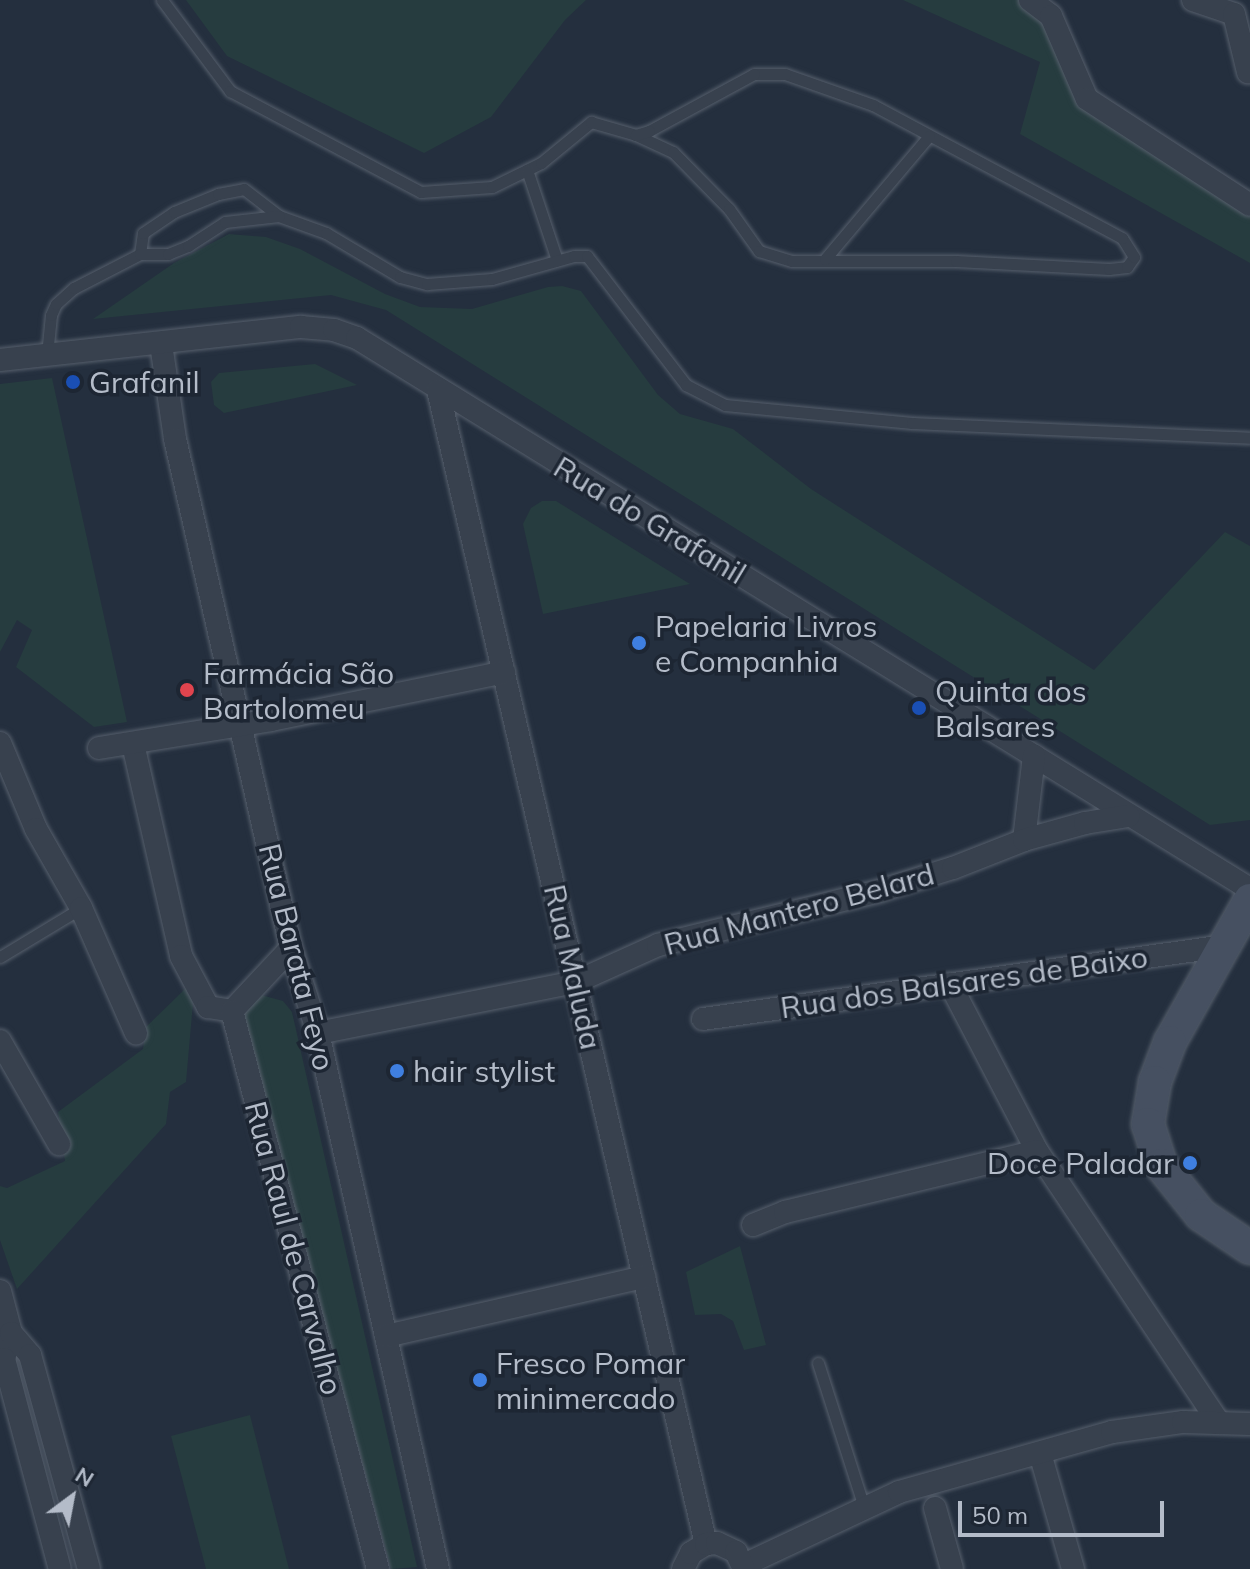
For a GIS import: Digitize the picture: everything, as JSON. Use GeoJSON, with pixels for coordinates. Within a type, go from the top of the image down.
{"type":"FeatureCollection","features":[{"type":"Feature","properties":{"kind":"street"},"geometry":{"type":"LineString","coordinates":[[1193,0],[1234,14],[1248,72]]}},
{"type":"Feature","properties":{"kind":"street"},"geometry":{"type":"LineString","coordinates":[[1033,1],[1051,16],[1087,99],[1250,205]]}},
{"type":"Feature","properties":{"kind":"street","name":"Rua do Grafanil"},"geometry":{"type":"LineString","coordinates":[[0,360],[301,327],[334,330],[357,338],[1250,889]]}},
{"type":"Feature","properties":{"kind":"street","name":"Rua Barata Feyo"},"geometry":{"type":"LineString","coordinates":[[161,344],[175,439],[291,948],[318,1033],[438,1569]]}},
{"type":"Feature","properties":{"kind":"street","name":"Rua Maluda"},"geometry":{"type":"LineString","coordinates":[[438,390],[706,1544]]}},
{"type":"Feature","properties":{"kind":"street"},"geometry":{"type":"LineString","coordinates":[[99,748],[241,724],[504,672]]}},
{"type":"Feature","properties":{"kind":"street"},"geometry":{"type":"LineString","coordinates":[[0,743],[36,829],[81,908],[136,1033]]}},
{"type":"Feature","properties":{"kind":"street"},"geometry":{"type":"LineString","coordinates":[[133,744],[181,956],[208,1007],[232,1011],[291,948]]}},
{"type":"Feature","properties":{"kind":"street"},"geometry":{"type":"LineString","coordinates":[[1024,840],[1034,756]]}},
{"type":"Feature","properties":{"kind":"street","name":"Rua Mantero Belard"},"geometry":{"type":"LineString","coordinates":[[318,1033],[576,982],[658,945],[879,891],[953,868],[1024,840],[1085,823],[1128,816]]}},
{"type":"Feature","properties":{"kind":"street"},"geometry":{"type":"LineString","coordinates":[[1250,900],[1170,1042],[1155,1082],[1148,1124],[1161,1165],[1201,1215],[1250,1248]]}},
{"type":"Feature","properties":{"kind":"street","name":"Rua dos Balsares de Baixo"},"geometry":{"type":"LineString","coordinates":[[703,1019],[1225,946]]}},
{"type":"Feature","properties":{"kind":"street"},"geometry":{"type":"LineString","coordinates":[[950,984],[1037,1151],[1219,1423]]}},
{"type":"Feature","properties":{"kind":"street","name":"Rua Raul de Carvalho"},"geometry":{"type":"LineString","coordinates":[[232,1011],[378,1569]]}},
{"type":"Feature","properties":{"kind":"street"},"geometry":{"type":"LineString","coordinates":[[0,1041],[59,1144]]}},
{"type":"Feature","properties":{"kind":"street"},"geometry":{"type":"LineString","coordinates":[[753,1225],[785,1212],[1037,1151]]}},
{"type":"Feature","properties":{"kind":"street"},"geometry":{"type":"LineString","coordinates":[[386,1336],[644,1277]]}},
{"type":"Feature","properties":{"kind":"street"},"geometry":{"type":"LineString","coordinates":[[0,1291],[11,1333],[30,1355],[89,1569]]}},
{"type":"Feature","properties":{"kind":"street"},"geometry":{"type":"LineString","coordinates":[[11,1333],[4,1359],[60,1569]]}},
{"type":"Feature","properties":{"kind":"street"},"geometry":{"type":"LineString","coordinates":[[683,1569],[691,1553],[706,1544],[727,1546],[744,1567],[899,1492],[1112,1432],[1183,1422],[1250,1424]]}},
{"type":"Feature","properties":{"kind":"street"},"geometry":{"type":"LineString","coordinates":[[1040,1453],[1073,1569]]}},
{"type":"Feature","properties":{"kind":"street"},"geometry":{"type":"LineString","coordinates":[[935,1508],[952,1569]]}},
{"type":"Feature","properties":{"kind":"lane"},"geometry":{"type":"LineString","coordinates":[[162,0],[230,91],[421,192],[492,187],[541,163],[591,122],[636,135],[673,152],[729,209],[759,251],[792,261],[825,259],[1109,269],[1127,267],[1134,257],[1122,238],[873,105],[785,74],[754,74],[649,131],[636,135]]}},
{"type":"Feature","properties":{"kind":"lane"},"geometry":{"type":"LineString","coordinates":[[825,259],[929,136]]}},
{"type":"Feature","properties":{"kind":"lane"},"geometry":{"type":"LineString","coordinates":[[527,170],[557,260]]}},
{"type":"Feature","properties":{"kind":"lane"},"geometry":{"type":"LineString","coordinates":[[140,254],[143,233],[174,212],[218,194],[244,189],[279,216],[326,233],[400,277],[427,284],[492,279],[557,260],[587,256],[686,385],[725,405],[912,423],[1250,438]]}},
{"type":"Feature","properties":{"kind":"lane"},"geometry":{"type":"LineString","coordinates":[[47,355],[51,315],[64,295],[140,254],[168,254],[225,222],[279,216]]}},
{"type":"Feature","properties":{"kind":"lane"},"geometry":{"type":"LineString","coordinates":[[0,957],[81,908]]}},
{"type":"Feature","properties":{"kind":"lane"},"geometry":{"type":"LineString","coordinates":[[818,1363],[864,1507]]}},
{"type":"Feature","properties":{"kind":"green space"},"geometry":{"type":"Polygon","coordinates":[[[186,0],[586,0],[565,20],[491,117],[424,153],[227,56],[186,0]]]}},
{"type":"Feature","properties":{"kind":"green space"},"geometry":{"type":"Polygon","coordinates":[[[903,0],[1030,0],[1087,99],[1250,205],[1250,263],[1020,134],[1040,62],[903,0]]]}},
{"type":"Feature","properties":{"kind":"green space"},"geometry":{"type":"Polygon","coordinates":[[[229,234],[266,237],[300,249],[385,294],[420,307],[472,309],[548,287],[562,286],[581,291],[658,395],[680,414],[733,429],[811,489],[1094,670],[1225,532],[1250,546],[1250,820],[1210,825],[386,310],[331,295],[93,319],[174,263],[229,234]]]}},
{"type":"Feature","properties":{"kind":"green space"},"geometry":{"type":"Polygon","coordinates":[[[315,364],[357,385],[224,413],[214,405],[211,382],[219,373],[315,364]]]}},
{"type":"Feature","properties":{"kind":"green space"},"geometry":{"type":"Polygon","coordinates":[[[52,378],[127,722],[94,727],[16,667],[32,630],[17,620],[0,652],[0,384],[52,378]]]}},
{"type":"Feature","properties":{"kind":"green space"},"geometry":{"type":"Polygon","coordinates":[[[542,501],[556,501],[690,584],[543,614],[523,524],[531,508],[542,501]]]}},
{"type":"Feature","properties":{"kind":"green space"},"geometry":{"type":"Polygon","coordinates":[[[186,988],[193,1003],[186,1082],[170,1092],[166,1124],[17,1289],[0,1240],[0,1186],[7,1188],[65,1161],[58,1112],[143,1049],[146,1027],[186,988]]]}},
{"type":"Feature","properties":{"kind":"green space"},"geometry":{"type":"Polygon","coordinates":[[[261,995],[283,1001],[292,1012],[417,1567],[391,1569],[244,1025],[245,1013],[261,995]]]}},
{"type":"Feature","properties":{"kind":"green space"},"geometry":{"type":"Polygon","coordinates":[[[740,1246],[766,1345],[744,1350],[733,1321],[721,1314],[695,1315],[686,1272],[740,1246]]]}},
{"type":"Feature","properties":{"kind":"green space"},"geometry":{"type":"Polygon","coordinates":[[[250,1415],[289,1569],[206,1569],[171,1436],[250,1415]]]}},
{"type":"Feature","properties":{"kind":"place","name":"Grafanil"},"geometry":{"type":"Point","coordinates":[73,382]}},
{"type":"Feature","properties":{"kind":"place","name":"Papelaria Livros e Companhia"},"geometry":{"type":"Point","coordinates":[639,643]}},
{"type":"Feature","properties":{"kind":"place","name":"Farmácia São Bartolomeu"},"geometry":{"type":"Point","coordinates":[187,690]}},
{"type":"Feature","properties":{"kind":"place","name":"Quinta dos Balsares"},"geometry":{"type":"Point","coordinates":[919,708]}},
{"type":"Feature","properties":{"kind":"place","name":"hair stylist"},"geometry":{"type":"Point","coordinates":[397,1071]}},
{"type":"Feature","properties":{"kind":"place","name":"Doce Paladar"},"geometry":{"type":"Point","coordinates":[1190,1163]}},
{"type":"Feature","properties":{"kind":"place","name":"Fresco Pomar minimercado"},"geometry":{"type":"Point","coordinates":[480,1380]}}]}
